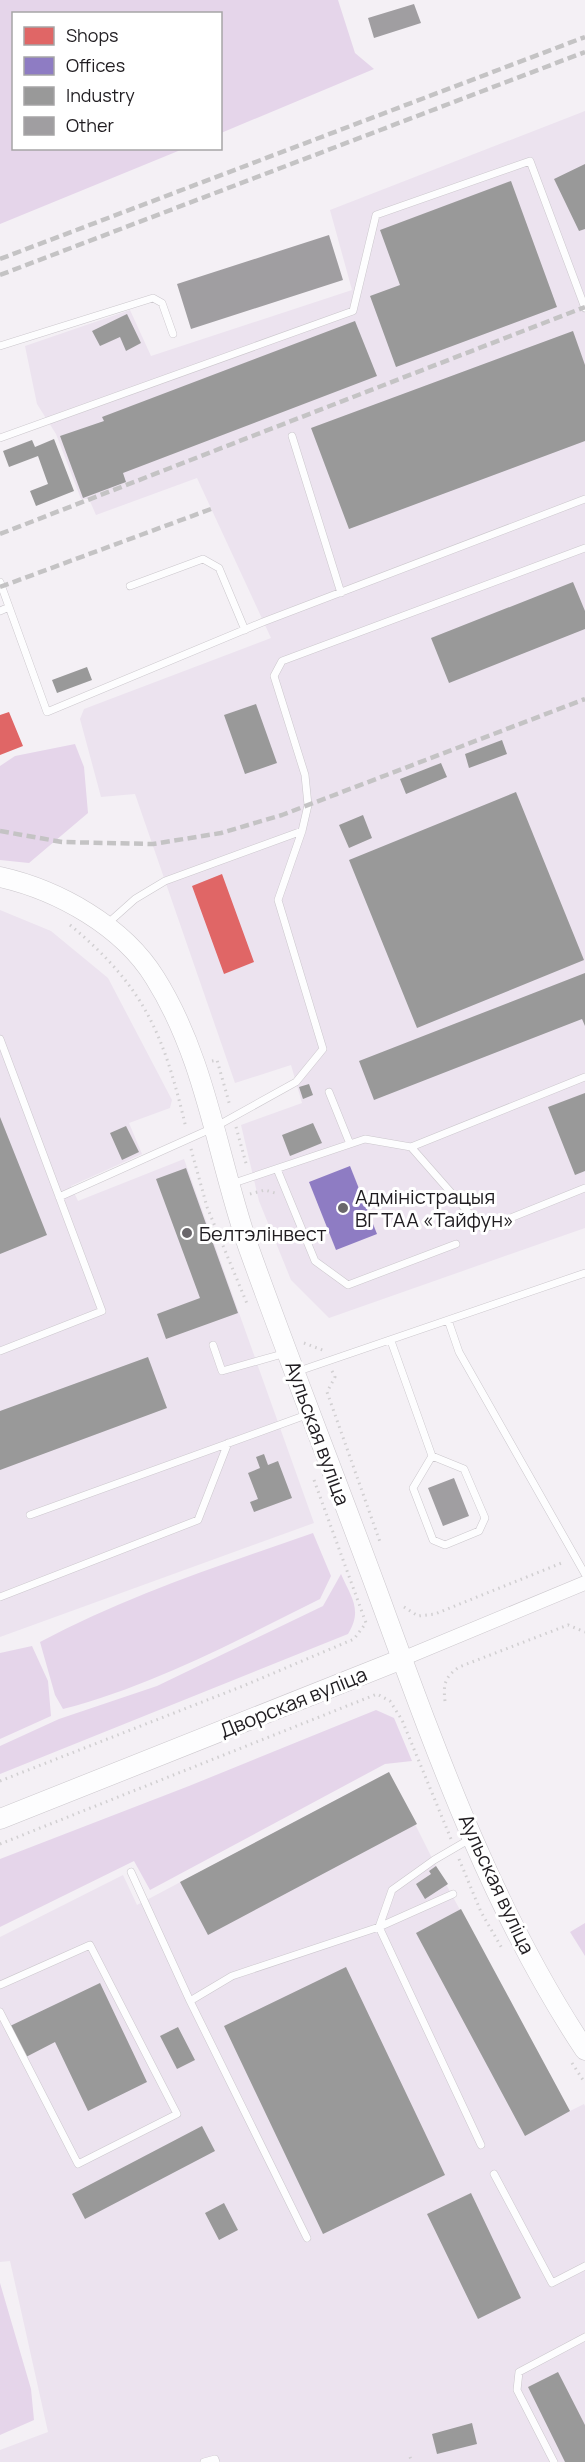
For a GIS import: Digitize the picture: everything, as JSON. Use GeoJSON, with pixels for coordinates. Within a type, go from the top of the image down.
{"type":"FeatureCollection","features":[{"type":"Feature","properties":{"kind":"street","name":"Аульская вуліца"},"geometry":{"type":"LineString","coordinates":[[0,877],[43,889],[105,926],[153,974],[176,1014],[196,1066],[229,1185],[295,1346],[296,1372],[402,1659],[473,1837],[523,1944],[563,2017],[576,2054]]}},
{"type":"Feature","properties":{"kind":"street","name":"Дворская вуліца"},"geometry":{"type":"LineString","coordinates":[[0,1819],[402,1659],[585,1582]]}},
{"type":"Feature","properties":{"kind":"lane"},"geometry":{"type":"LineString","coordinates":[[0,438],[353,311],[376,215],[530,161],[585,308]]}},
{"type":"Feature","properties":{"kind":"lane"},"geometry":{"type":"LineString","coordinates":[[0,346],[153,298],[162,303],[173,334]]}},
{"type":"Feature","properties":{"kind":"lane"},"geometry":{"type":"LineString","coordinates":[[292,436],[341,592]]}},
{"type":"Feature","properties":{"kind":"lane"},"geometry":{"type":"LineString","coordinates":[[0,582],[47,711],[341,592],[585,499]]}},
{"type":"Feature","properties":{"kind":"lane"},"geometry":{"type":"LineString","coordinates":[[59,1197],[188,1140],[296,1082],[323,1048],[278,900],[302,831],[308,805],[305,775],[274,676],[282,661],[585,548]]}},
{"type":"Feature","properties":{"kind":"lane"},"geometry":{"type":"LineString","coordinates":[[130,586],[203,559],[219,568],[245,630]]}},
{"type":"Feature","properties":{"kind":"lane"},"geometry":{"type":"LineString","coordinates":[[0,611],[9,607]]}},
{"type":"Feature","properties":{"kind":"lane"},"geometry":{"type":"LineString","coordinates":[[105,926],[135,899],[165,881],[302,831]]}},
{"type":"Feature","properties":{"kind":"lane"},"geometry":{"type":"LineString","coordinates":[[0,1039],[102,1311],[0,1351]]}},
{"type":"Feature","properties":{"kind":"lane"},"geometry":{"type":"LineString","coordinates":[[229,1185],[364,1139],[411,1147],[585,1077]]}},
{"type":"Feature","properties":{"kind":"lane"},"geometry":{"type":"LineString","coordinates":[[329,1092],[350,1144]]}},
{"type":"Feature","properties":{"kind":"lane"},"geometry":{"type":"LineString","coordinates":[[411,1147],[483,1229],[585,1188]]}},
{"type":"Feature","properties":{"kind":"lane"},"geometry":{"type":"LineString","coordinates":[[277,1169],[315,1261],[348,1285],[456,1244]]}},
{"type":"Feature","properties":{"kind":"lane"},"geometry":{"type":"LineString","coordinates":[[296,1372],[585,1273]]}},
{"type":"Feature","properties":{"kind":"lane"},"geometry":{"type":"LineString","coordinates":[[448,1320],[459,1352],[585,1574]]}},
{"type":"Feature","properties":{"kind":"lane"},"geometry":{"type":"LineString","coordinates":[[391,1341],[432,1456],[464,1469],[485,1518],[479,1531],[445,1545],[433,1540],[413,1488],[432,1456]]}},
{"type":"Feature","properties":{"kind":"lane"},"geometry":{"type":"LineString","coordinates":[[213,1345],[222,1371],[295,1346]]}},
{"type":"Feature","properties":{"kind":"lane"},"geometry":{"type":"LineString","coordinates":[[30,1515],[311,1413]]}},
{"type":"Feature","properties":{"kind":"lane"},"geometry":{"type":"LineString","coordinates":[[0,1597],[198,1520],[228,1443]]}},
{"type":"Feature","properties":{"kind":"lane"},"geometry":{"type":"LineString","coordinates":[[473,1837],[434,1860],[392,1890],[379,1927],[481,2145]]}},
{"type":"Feature","properties":{"kind":"lane"},"geometry":{"type":"LineString","coordinates":[[131,1872],[190,2001],[307,2238]]}},
{"type":"Feature","properties":{"kind":"lane"},"geometry":{"type":"LineString","coordinates":[[190,2001],[232,1976],[379,1927],[453,1894]]}},
{"type":"Feature","properties":{"kind":"lane"},"geometry":{"type":"LineString","coordinates":[[0,1985],[90,1945],[177,2114],[78,2164],[0,2012]]}},
{"type":"Feature","properties":{"kind":"lane"},"geometry":{"type":"LineString","coordinates":[[494,2174],[552,2283],[585,2266]]}},
{"type":"Feature","properties":{"kind":"lane"},"geometry":{"type":"LineString","coordinates":[[554,2462],[517,2390],[519,2372],[585,2337]]}},
{"type":"Feature","properties":{"kind":"lane"},"geometry":{"type":"LineString","coordinates":[[204,2462],[215,2459],[216,2462]]}},
{"type":"Feature","properties":{"kind":"path"},"geometry":{"type":"LineString","coordinates":[[67,923],[102,952],[128,980],[148,1013],[173,1074],[188,1140],[207,1207],[252,1315]]}},
{"type":"Feature","properties":{"kind":"path"},"geometry":{"type":"LineString","coordinates":[[246,1196],[265,1190],[278,1194],[286,1191]]}},
{"type":"Feature","properties":{"kind":"path"},"geometry":{"type":"LineString","coordinates":[[295,1346],[305,1344],[324,1348],[334,1377],[327,1392],[381,1545]]}},
{"type":"Feature","properties":{"kind":"path"},"geometry":{"type":"LineString","coordinates":[[0,1782],[243,1686],[354,1639],[366,1623],[313,1476]]}},
{"type":"Feature","properties":{"kind":"path"},"geometry":{"type":"LineString","coordinates":[[400,1598],[404,1608],[418,1616],[435,1614],[576,1557]]}},
{"type":"Feature","properties":{"kind":"path"},"geometry":{"type":"LineString","coordinates":[[445,1701],[443,1687],[447,1675],[459,1667],[568,1624],[585,1632]]}},
{"type":"Feature","properties":{"kind":"path"},"geometry":{"type":"LineString","coordinates":[[0,1844],[377,1694]]}},
{"type":"Feature","properties":{"kind":"path"},"geometry":{"type":"LineString","coordinates":[[576,2054],[585,2083]]}},
{"type":"Feature","properties":{"kind":"path"},"geometry":{"type":"LineString","coordinates":[[410,2457],[412,2462]]}},
{"type":"Feature","properties":{"kind":"shaded area"},"geometry":{"type":"Polygon","coordinates":[[[0,0],[338,0],[355,53],[374,69],[222,133],[222,12],[12,12],[12,150],[181,150],[0,224],[0,0]]]}},
{"type":"Feature","properties":{"kind":"shaded area"},"geometry":{"type":"Polygon","coordinates":[[[585,111],[585,1228],[329,1318],[291,1280],[259,1201],[241,1125],[302,1103],[291,1065],[235,1083],[135,794],[101,797],[80,719],[84,709],[271,638],[197,478],[96,515],[89,499],[81,499],[56,434],[37,404],[25,346],[130,310],[151,356],[352,290],[330,210],[585,111]]]}},
{"type":"Feature","properties":{"kind":"shaded area"},"geometry":{"type":"Polygon","coordinates":[[[75,744],[84,767],[88,813],[29,863],[0,860],[0,766],[15,756],[75,744]]]}},
{"type":"Feature","properties":{"kind":"shaded area"},"geometry":{"type":"Polygon","coordinates":[[[0,910],[51,931],[108,978],[172,1100],[170,1108],[129,1123],[142,1154],[71,1186],[78,1201],[184,1159],[314,1523],[0,1637],[0,910]]]}},
{"type":"Feature","properties":{"kind":"shaded area"},"geometry":{"type":"Polygon","coordinates":[[[313,1533],[331,1576],[320,1599],[162,1675],[130,1688],[63,1709],[55,1695],[40,1642],[140,1596],[313,1533]]]}},
{"type":"Feature","properties":{"kind":"shaded area"},"geometry":{"type":"Polygon","coordinates":[[[341,1574],[352,1597],[355,1611],[355,1618],[348,1634],[0,1774],[0,1746],[59,1719],[157,1686],[323,1606],[341,1574]]]}},
{"type":"Feature","properties":{"kind":"shaded area"},"geometry":{"type":"Polygon","coordinates":[[[32,1646],[48,1681],[51,1716],[0,1739],[0,1653],[32,1646]]]}},
{"type":"Feature","properties":{"kind":"shaded area"},"geometry":{"type":"Polygon","coordinates":[[[376,1710],[394,1718],[412,1761],[385,1764],[150,1890],[134,1861],[0,1927],[0,1859],[376,1710]]]}},
{"type":"Feature","properties":{"kind":"shaded area"},"geometry":{"type":"Polygon","coordinates":[[[389,1772],[436,1866],[570,2111],[584,2104],[585,2106],[585,2462],[0,2462],[0,2450],[48,2432],[10,2261],[0,2262],[0,1937],[123,1875],[137,1905],[389,1772]]]}},
{"type":"Feature","properties":{"kind":"shaded area"},"geometry":{"type":"Polygon","coordinates":[[[585,1923],[585,1956],[570,1932],[585,1923]]]}},
{"type":"Feature","properties":{"kind":"shaded area"},"geometry":{"type":"Polygon","coordinates":[[[0,2283],[31,2389],[34,2420],[0,2435],[0,2283]]]}},
{"type":"Feature","properties":{"kind":"building: Shops"},"geometry":{"type":"Polygon","coordinates":[[[9,712],[23,746],[0,755],[0,715],[9,712]]]}},
{"type":"Feature","properties":{"kind":"building: Shops"},"geometry":{"type":"Polygon","coordinates":[[[222,874],[254,962],[224,974],[192,886],[222,874]]]}},
{"type":"Feature","properties":{"kind":"building: Offices","name":"Адміністрацыя ВГ ТАА «Тайфун»"},"geometry":{"type":"Polygon","coordinates":[[[350,1166],[377,1234],[336,1250],[309,1182],[350,1166]]]}},
{"type":"Feature","properties":{"kind":"building: Industry"},"geometry":{"type":"Polygon","coordinates":[[[585,164],[585,229],[579,231],[554,179],[585,164]]]}},
{"type":"Feature","properties":{"kind":"building: Industry"},"geometry":{"type":"Polygon","coordinates":[[[511,181],[557,307],[396,367],[370,296],[400,285],[380,230],[511,181]]]}},
{"type":"Feature","properties":{"kind":"building: Industry"},"geometry":{"type":"Polygon","coordinates":[[[127,314],[141,343],[126,351],[120,337],[100,346],[92,331],[127,314]]]}},
{"type":"Feature","properties":{"kind":"building: Industry"},"geometry":{"type":"Polygon","coordinates":[[[355,321],[377,376],[123,473],[126,482],[83,498],[60,436],[104,421],[102,417],[355,321]]]}},
{"type":"Feature","properties":{"kind":"building: Industry"},"geometry":{"type":"Polygon","coordinates":[[[573,331],[585,365],[585,441],[349,529],[311,428],[573,331]]]}},
{"type":"Feature","properties":{"kind":"building: Industry"},"geometry":{"type":"Polygon","coordinates":[[[54,439],[74,491],[36,506],[30,491],[48,484],[38,456],[9,467],[3,451],[32,440],[35,447],[54,439]]]}},
{"type":"Feature","properties":{"kind":"building: Industry"},"geometry":{"type":"Polygon","coordinates":[[[573,582],[585,611],[585,629],[449,683],[431,638],[573,582]]]}},
{"type":"Feature","properties":{"kind":"building: Industry"},"geometry":{"type":"Polygon","coordinates":[[[87,667],[92,680],[57,693],[52,680],[87,667]]]}},
{"type":"Feature","properties":{"kind":"building: Industry"},"geometry":{"type":"Polygon","coordinates":[[[256,704],[277,763],[245,774],[224,715],[256,704]]]}},
{"type":"Feature","properties":{"kind":"building: Industry"},"geometry":{"type":"Polygon","coordinates":[[[502,740],[507,754],[469,768],[465,754],[502,740]]]}},
{"type":"Feature","properties":{"kind":"building: Industry"},"geometry":{"type":"Polygon","coordinates":[[[441,763],[447,777],[406,794],[400,779],[441,763]]]}},
{"type":"Feature","properties":{"kind":"building: Industry"},"geometry":{"type":"Polygon","coordinates":[[[516,792],[584,960],[417,1028],[349,860],[516,792]]]}},
{"type":"Feature","properties":{"kind":"building: Industry"},"geometry":{"type":"Polygon","coordinates":[[[363,815],[372,838],[349,848],[339,825],[363,815]]]}},
{"type":"Feature","properties":{"kind":"building: Industry"},"geometry":{"type":"Polygon","coordinates":[[[585,973],[585,1026],[582,1019],[374,1100],[359,1061],[585,973]]]}},
{"type":"Feature","properties":{"kind":"building: Industry"},"geometry":{"type":"Polygon","coordinates":[[[309,1084],[313,1095],[303,1099],[299,1087],[309,1084]]]}},
{"type":"Feature","properties":{"kind":"building: Industry"},"geometry":{"type":"Polygon","coordinates":[[[585,1093],[585,1171],[575,1175],[548,1107],[585,1093]]]}},
{"type":"Feature","properties":{"kind":"building: Industry"},"geometry":{"type":"Polygon","coordinates":[[[0,1117],[47,1235],[0,1254],[0,1117]]]}},
{"type":"Feature","properties":{"kind":"building: Industry"},"geometry":{"type":"Polygon","coordinates":[[[313,1123],[322,1143],[290,1156],[282,1135],[313,1123]]]}},
{"type":"Feature","properties":{"kind":"building: Industry"},"geometry":{"type":"Polygon","coordinates":[[[126,1126],[139,1152],[122,1160],[110,1133],[126,1126]]]}},
{"type":"Feature","properties":{"kind":"building: Industry"},"geometry":{"type":"Polygon","coordinates":[[[186,1168],[238,1313],[166,1339],[157,1314],[200,1298],[156,1179],[186,1168]]]}},
{"type":"Feature","properties":{"kind":"building: Industry"},"geometry":{"type":"Polygon","coordinates":[[[148,1357],[167,1408],[0,1470],[0,1411],[148,1357]]]}},
{"type":"Feature","properties":{"kind":"building: Industry"},"geometry":{"type":"Polygon","coordinates":[[[264,1454],[268,1465],[278,1461],[292,1498],[254,1512],[250,1502],[258,1499],[248,1473],[260,1468],[256,1457],[264,1454]]]}},
{"type":"Feature","properties":{"kind":"building: Industry"},"geometry":{"type":"Polygon","coordinates":[[[389,1772],[417,1824],[208,1935],[180,1882],[389,1772]]]}},
{"type":"Feature","properties":{"kind":"building: Industry"},"geometry":{"type":"Polygon","coordinates":[[[436,1866],[448,1884],[425,1899],[416,1884],[431,1874],[429,1871],[436,1866]]]}},
{"type":"Feature","properties":{"kind":"building: Industry"},"geometry":{"type":"Polygon","coordinates":[[[461,1909],[570,2111],[525,2136],[416,1933],[461,1909]]]}},
{"type":"Feature","properties":{"kind":"building: Industry"},"geometry":{"type":"Polygon","coordinates":[[[346,1967],[445,2175],[323,2234],[224,2026],[346,1967]]]}},
{"type":"Feature","properties":{"kind":"building: Industry"},"geometry":{"type":"Polygon","coordinates":[[[100,1983],[147,2082],[88,2111],[55,2042],[26,2057],[10,2026],[100,1983]]]}},
{"type":"Feature","properties":{"kind":"building: Industry"},"geometry":{"type":"Polygon","coordinates":[[[178,2027],[195,2060],[177,2069],[160,2036],[178,2027]]]}},
{"type":"Feature","properties":{"kind":"building: Industry"},"geometry":{"type":"Polygon","coordinates":[[[202,2126],[215,2151],[85,2219],[72,2194],[202,2126]]]}},
{"type":"Feature","properties":{"kind":"building: Industry"},"geometry":{"type":"Polygon","coordinates":[[[471,2193],[521,2298],[478,2319],[427,2214],[471,2193]]]}},
{"type":"Feature","properties":{"kind":"building: Industry"},"geometry":{"type":"Polygon","coordinates":[[[224,2203],[238,2230],[219,2240],[205,2213],[224,2203]]]}},
{"type":"Feature","properties":{"kind":"building: Industry"},"geometry":{"type":"Polygon","coordinates":[[[558,2372],[585,2425],[585,2462],[565,2462],[528,2387],[558,2372]]]}},
{"type":"Feature","properties":{"kind":"building: Industry"},"geometry":{"type":"Polygon","coordinates":[[[472,2423],[477,2444],[437,2454],[432,2434],[472,2423]]]}},
{"type":"Feature","properties":{"kind":"building: Other"},"geometry":{"type":"Polygon","coordinates":[[[414,4],[421,23],[374,38],[368,18],[414,4]]]}},
{"type":"Feature","properties":{"kind":"building: Other"},"geometry":{"type":"Polygon","coordinates":[[[329,235],[343,280],[191,329],[177,284],[329,235]]]}},
{"type":"Feature","properties":{"kind":"building: Other"},"geometry":{"type":"Polygon","coordinates":[[[454,1478],[469,1516],[443,1526],[428,1488],[454,1478]]]}},
{"type":"Feature","properties":{"kind":"railway"},"geometry":{"type":"LineString","coordinates":[[0,259],[585,37]]}},
{"type":"Feature","properties":{"kind":"railway"},"geometry":{"type":"LineString","coordinates":[[0,275],[585,52]]}},
{"type":"Feature","properties":{"kind":"railway"},"geometry":{"type":"LineString","coordinates":[[0,534],[585,307]]}},
{"type":"Feature","properties":{"kind":"railway"},"geometry":{"type":"LineString","coordinates":[[0,587],[211,509]]}},
{"type":"Feature","properties":{"kind":"railway"},"geometry":{"type":"LineString","coordinates":[[0,831],[62,842],[153,844],[221,833],[282,815],[585,699]]}},
{"type":"Feature","properties":{"kind":"place","name":"Адміністрацыя ВГ ТАА «Тайфун»"},"geometry":{"type":"Point","coordinates":[343,1208]}},
{"type":"Feature","properties":{"kind":"place","name":"Белтэлінвест"},"geometry":{"type":"Point","coordinates":[187,1233]}}]}
